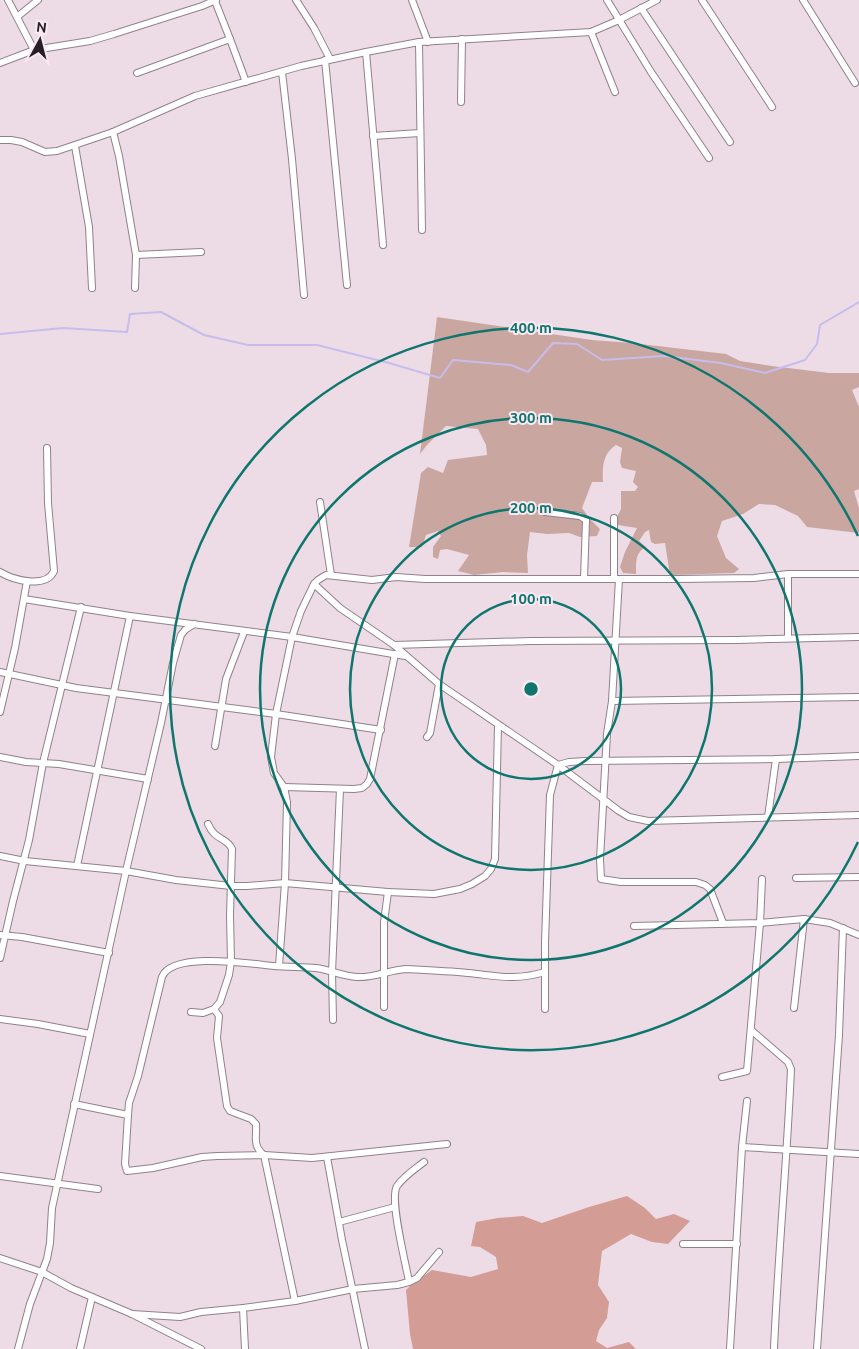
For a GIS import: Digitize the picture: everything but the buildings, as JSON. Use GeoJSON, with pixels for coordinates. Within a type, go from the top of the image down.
{"type":"FeatureCollection","features":[{"type":"Feature","properties":{"kind":"street"},"geometry":{"type":"LineString","coordinates":[[8,0],[34,50]]}},
{"type":"Feature","properties":{"kind":"street"},"geometry":{"type":"LineString","coordinates":[[17,17],[38,0]]}},
{"type":"Feature","properties":{"kind":"street"},"geometry":{"type":"LineString","coordinates":[[0,63],[34,50],[90,40],[216,0],[246,82]]}},
{"type":"Feature","properties":{"kind":"street"},"geometry":{"type":"LineString","coordinates":[[296,0],[314,28],[328,60],[347,285]]}},
{"type":"Feature","properties":{"kind":"street"},"geometry":{"type":"LineString","coordinates":[[412,0],[428,42]]}},
{"type":"Feature","properties":{"kind":"street"},"geometry":{"type":"LineString","coordinates":[[607,0],[668,98],[709,158]]}},
{"type":"Feature","properties":{"kind":"street"},"geometry":{"type":"LineString","coordinates":[[0,140],[22,142],[45,152],[57,151],[113,132],[185,100],[328,60],[419,42],[592,32],[657,0]]}},
{"type":"Feature","properties":{"kind":"street"},"geometry":{"type":"LineString","coordinates":[[702,0],[772,107]]}},
{"type":"Feature","properties":{"kind":"street"},"geometry":{"type":"LineString","coordinates":[[803,0],[855,83]]}},
{"type":"Feature","properties":{"kind":"street"},"geometry":{"type":"LineString","coordinates":[[641,8],[730,142]]}},
{"type":"Feature","properties":{"kind":"street"},"geometry":{"type":"LineString","coordinates":[[592,32],[616,92]]}},
{"type":"Feature","properties":{"kind":"street"},"geometry":{"type":"LineString","coordinates":[[137,72],[230,39]]}},
{"type":"Feature","properties":{"kind":"street"},"geometry":{"type":"LineString","coordinates":[[461,102],[462,39]]}},
{"type":"Feature","properties":{"kind":"street"},"geometry":{"type":"LineString","coordinates":[[419,42],[422,230]]}},
{"type":"Feature","properties":{"kind":"street"},"geometry":{"type":"LineString","coordinates":[[366,52],[383,245]]}},
{"type":"Feature","properties":{"kind":"street"},"geometry":{"type":"LineString","coordinates":[[282,72],[304,296]]}},
{"type":"Feature","properties":{"kind":"street"},"geometry":{"type":"LineString","coordinates":[[113,132],[136,254],[135,288]]}},
{"type":"Feature","properties":{"kind":"street"},"geometry":{"type":"LineString","coordinates":[[373,136],[420,133]]}},
{"type":"Feature","properties":{"kind":"street"},"geometry":{"type":"LineString","coordinates":[[75,146],[89,227],[92,288]]}},
{"type":"Feature","properties":{"kind":"street"},"geometry":{"type":"LineString","coordinates":[[136,254],[201,252]]}},
{"type":"Feature","properties":{"kind":"street"},"geometry":{"type":"LineString","coordinates":[[0,572],[9,578],[27,581],[48,578],[54,571],[48,503],[47,448]]}},
{"type":"Feature","properties":{"kind":"street"},"geometry":{"type":"LineString","coordinates":[[320,502],[332,574]]}},
{"type":"Feature","properties":{"kind":"street"},"geometry":{"type":"LineString","coordinates":[[545,512],[580,516],[586,520],[584,579]]}},
{"type":"Feature","properties":{"kind":"street"},"geometry":{"type":"LineString","coordinates":[[614,518],[617,579],[616,640],[606,760],[600,859],[601,879],[621,882],[696,882],[705,885],[710,889],[723,923]]}},
{"type":"Feature","properties":{"kind":"street"},"geometry":{"type":"LineString","coordinates":[[279,966],[285,883],[287,802],[284,787],[274,773],[271,757],[276,714],[292,637],[301,611],[314,584],[322,577],[332,574],[372,580],[405,577],[497,580],[754,578],[788,574],[859,574]]}},
{"type":"Feature","properties":{"kind":"street"},"geometry":{"type":"LineString","coordinates":[[788,574],[788,638]]}},
{"type":"Feature","properties":{"kind":"street"},"geometry":{"type":"LineString","coordinates":[[0,712],[27,581]]}},
{"type":"Feature","properties":{"kind":"street"},"geometry":{"type":"LineString","coordinates":[[314,584],[351,617],[394,645],[439,684],[558,765],[619,812],[629,817],[648,821],[859,815]]}},
{"type":"Feature","properties":{"kind":"street"},"geometry":{"type":"LineString","coordinates":[[24,599],[130,616],[292,637],[407,656]]}},
{"type":"Feature","properties":{"kind":"street"},"geometry":{"type":"LineString","coordinates":[[0,958],[2,935],[24,861],[43,763],[81,607]]}},
{"type":"Feature","properties":{"kind":"street"},"geometry":{"type":"LineString","coordinates":[[77,866],[130,616]]}},
{"type":"Feature","properties":{"kind":"street"},"geometry":{"type":"LineString","coordinates":[[18,1349],[30,1304],[47,1259],[52,1208],[173,663],[180,635],[194,624]]}},
{"type":"Feature","properties":{"kind":"street"},"geometry":{"type":"LineString","coordinates":[[216,746],[226,679],[244,632]]}},
{"type":"Feature","properties":{"kind":"street"},"geometry":{"type":"LineString","coordinates":[[394,645],[491,641],[736,640],[859,637]]}},
{"type":"Feature","properties":{"kind":"street"},"geometry":{"type":"LineString","coordinates":[[284,787],[340,789],[362,788],[367,784],[372,771],[381,730],[395,654]]}},
{"type":"Feature","properties":{"kind":"street"},"geometry":{"type":"LineString","coordinates":[[0,672],[61,686],[276,714],[381,730]]}},
{"type":"Feature","properties":{"kind":"street"},"geometry":{"type":"LineString","coordinates":[[427,737],[430,734],[439,684]]}},
{"type":"Feature","properties":{"kind":"street"},"geometry":{"type":"LineString","coordinates":[[612,700],[859,697]]}},
{"type":"Feature","properties":{"kind":"street"},"geometry":{"type":"LineString","coordinates":[[0,856],[24,861],[126,871],[176,880],[231,886],[285,883],[434,894],[460,889],[485,876],[491,869],[495,859],[498,725]]}},
{"type":"Feature","properties":{"kind":"street"},"geometry":{"type":"LineString","coordinates":[[558,765],[569,762],[606,760],[776,759],[859,756]]}},
{"type":"Feature","properties":{"kind":"street"},"geometry":{"type":"LineString","coordinates":[[0,758],[59,764],[148,779]]}},
{"type":"Feature","properties":{"kind":"street"},"geometry":{"type":"LineString","coordinates":[[768,817],[776,759]]}},
{"type":"Feature","properties":{"kind":"street"},"geometry":{"type":"LineString","coordinates":[[545,1009],[545,942],[550,795],[558,765]]}},
{"type":"Feature","properties":{"kind":"street"},"geometry":{"type":"LineString","coordinates":[[333,1020],[332,972],[340,789]]}},
{"type":"Feature","properties":{"kind":"street"},"geometry":{"type":"LineString","coordinates":[[191,1012],[204,1013],[214,1009],[220,1002],[231,962],[232,849],[228,842],[215,835],[208,824]]}},
{"type":"Feature","properties":{"kind":"street"},"geometry":{"type":"LineString","coordinates":[[796,878],[859,877]]}},
{"type":"Feature","properties":{"kind":"street"},"geometry":{"type":"LineString","coordinates":[[722,1077],[747,1071],[762,879]]}},
{"type":"Feature","properties":{"kind":"street"},"geometry":{"type":"LineString","coordinates":[[384,1007],[384,922],[388,892]]}},
{"type":"Feature","properties":{"kind":"street"},"geometry":{"type":"LineString","coordinates":[[634,926],[760,923],[804,919],[830,923],[859,935]]}},
{"type":"Feature","properties":{"kind":"street"},"geometry":{"type":"LineString","coordinates":[[794,1008],[804,919]]}},
{"type":"Feature","properties":{"kind":"street"},"geometry":{"type":"LineString","coordinates":[[817,1349],[832,1153],[843,928]]}},
{"type":"Feature","properties":{"kind":"street"},"geometry":{"type":"LineString","coordinates":[[2,935],[108,953]]}},
{"type":"Feature","properties":{"kind":"street"},"geometry":{"type":"LineString","coordinates":[[447,1144],[327,1157],[264,1155],[202,1157],[153,1168],[127,1171],[124,1164],[130,1103],[164,972],[177,966],[215,961],[318,968],[357,977],[384,974],[396,969],[510,978],[527,977],[545,972]]}},
{"type":"Feature","properties":{"kind":"street"},"geometry":{"type":"LineString","coordinates":[[385,962],[396,969]]}},
{"type":"Feature","properties":{"kind":"street"},"geometry":{"type":"LineString","coordinates":[[214,1009],[219,1016],[217,1038],[228,1109],[235,1114],[254,1121],[256,1124],[256,1144],[257,1148],[264,1155],[296,1301]]}},
{"type":"Feature","properties":{"kind":"street"},"geometry":{"type":"LineString","coordinates":[[0,1019],[90,1034]]}},
{"type":"Feature","properties":{"kind":"street"},"geometry":{"type":"LineString","coordinates":[[751,1030],[788,1062],[791,1069],[788,1150],[780,1224],[774,1349]]}},
{"type":"Feature","properties":{"kind":"street"},"geometry":{"type":"LineString","coordinates":[[730,1349],[742,1147],[747,1101]]}},
{"type":"Feature","properties":{"kind":"street"},"geometry":{"type":"LineString","coordinates":[[74,1104],[128,1115]]}},
{"type":"Feature","properties":{"kind":"street"},"geometry":{"type":"LineString","coordinates":[[742,1147],[859,1154]]}},
{"type":"Feature","properties":{"kind":"street"},"geometry":{"type":"LineString","coordinates":[[327,1157],[365,1349]]}},
{"type":"Feature","properties":{"kind":"street"},"geometry":{"type":"LineString","coordinates":[[410,1282],[395,1207],[395,1192],[398,1185],[424,1162]]}},
{"type":"Feature","properties":{"kind":"street"},"geometry":{"type":"LineString","coordinates":[[0,1176],[98,1189]]}},
{"type":"Feature","properties":{"kind":"street"},"geometry":{"type":"LineString","coordinates":[[339,1222],[395,1207]]}},
{"type":"Feature","properties":{"kind":"street"},"geometry":{"type":"LineString","coordinates":[[683,1244],[737,1244]]}},
{"type":"Feature","properties":{"kind":"street"},"geometry":{"type":"LineString","coordinates":[[150,1319],[180,1317],[200,1312],[296,1301],[353,1289],[410,1282],[421,1274],[439,1252]]}},
{"type":"Feature","properties":{"kind":"street"},"geometry":{"type":"LineString","coordinates":[[0,1258],[42,1272],[92,1297],[132,1314],[150,1319],[201,1349]]}},
{"type":"Feature","properties":{"kind":"street"},"geometry":{"type":"LineString","coordinates":[[80,1349],[92,1297]]}},
{"type":"Feature","properties":{"kind":"street"},"geometry":{"type":"LineString","coordinates":[[243,1308],[245,1349]]}},
{"type":"Feature","properties":{"kind":"shaded area"},"geometry":{"type":"Polygon","coordinates":[[[437,317],[592,340],[726,354],[740,361],[772,366],[829,373],[859,373],[859,387],[852,390],[859,407],[859,489],[854,491],[859,508],[859,533],[807,527],[798,516],[775,505],[759,504],[743,514],[722,521],[717,536],[726,558],[739,569],[734,573],[670,575],[665,543],[655,544],[651,542],[649,530],[645,532],[639,541],[646,547],[638,555],[636,574],[623,573],[620,567],[637,528],[618,525],[617,517],[621,509],[621,491],[635,491],[638,487],[633,482],[636,471],[622,468],[620,462],[622,448],[616,445],[608,452],[604,461],[603,482],[592,482],[582,508],[600,529],[597,536],[580,537],[569,533],[547,534],[530,532],[527,555],[528,573],[503,572],[474,575],[458,571],[469,555],[447,549],[440,550],[438,559],[433,557],[433,547],[441,536],[438,531],[426,535],[422,547],[409,547],[421,473],[428,467],[443,473],[448,460],[487,455],[486,445],[478,429],[446,426],[420,454],[437,317]]]}},
{"type":"Feature","properties":{"kind":"shaded area"},"geometry":{"type":"Polygon","coordinates":[[[627,1196],[645,1208],[656,1219],[674,1214],[690,1221],[668,1244],[652,1242],[631,1234],[602,1251],[598,1285],[609,1302],[607,1318],[599,1330],[596,1341],[607,1348],[629,1342],[636,1349],[413,1349],[406,1290],[411,1285],[432,1270],[471,1277],[498,1269],[496,1257],[480,1247],[471,1246],[476,1222],[523,1216],[542,1223],[627,1196]]]}},
{"type":"Feature","properties":{"kind":"waterway"},"geometry":{"type":"LineString","coordinates":[[0,334],[63,328],[127,332],[130,314],[161,312],[204,335],[248,345],[317,345],[440,378],[453,360],[511,365],[528,372],[553,343],[577,344],[602,360],[664,356],[721,363],[765,373],[805,360],[817,344],[820,325],[859,302]]}}]}
